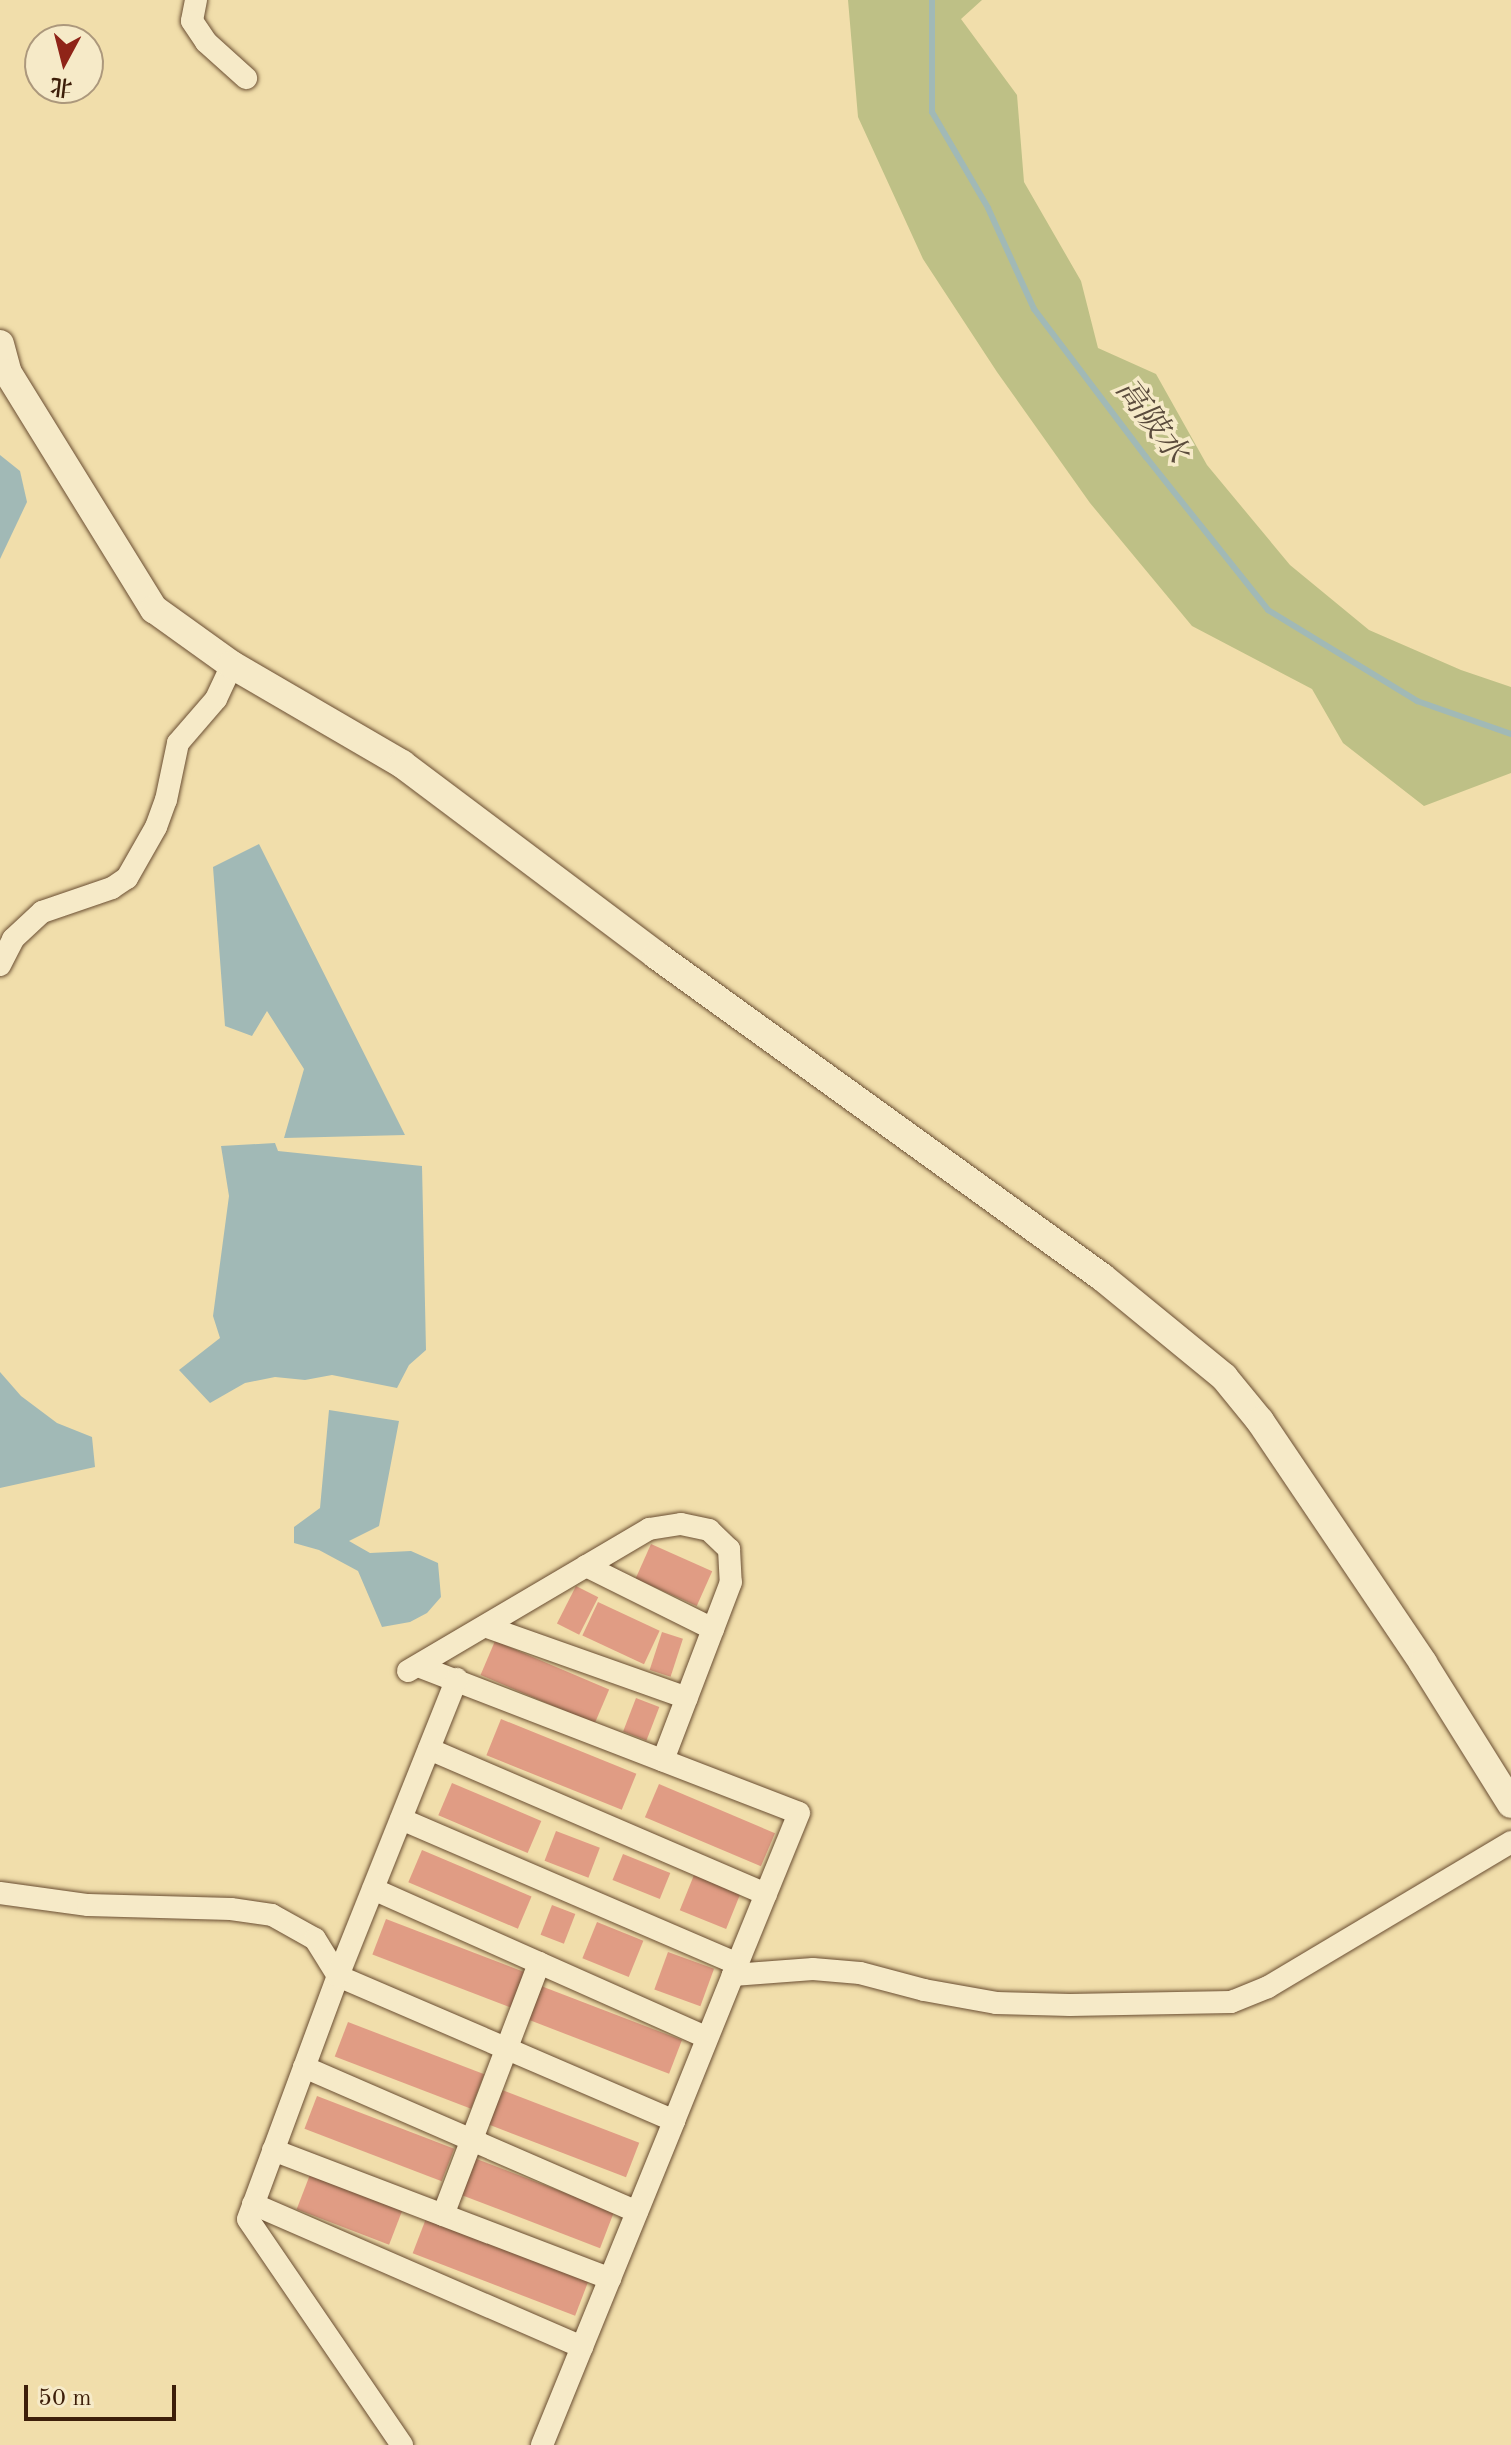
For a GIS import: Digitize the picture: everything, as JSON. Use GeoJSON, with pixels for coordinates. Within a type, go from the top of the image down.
{"type":"FeatureCollection","features":[{"type":"Feature","properties":{"kind":"street"},"geometry":{"type":"LineString","coordinates":[[196,0],[192,21],[206,42],[246,78]]}},
{"type":"Feature","properties":{"kind":"street"},"geometry":{"type":"LineString","coordinates":[[0,344],[8,373],[154,609],[232,665],[402,764],[656,955],[1102,1277],[1224,1377],[1260,1421],[1423,1663],[1511,1804]]}},
{"type":"Feature","properties":{"kind":"street"},"geometry":{"type":"LineString","coordinates":[[0,965],[13,939],[42,912],[112,888],[127,878],[156,827],[166,800],[178,743],[216,699],[232,665]]}},
{"type":"Feature","properties":{"kind":"street"},"geometry":{"type":"LineString","coordinates":[[542,2445],[799,1813],[663,1760],[457,1679],[413,1668],[649,1529],[681,1524],[709,1530],[729,1549],[731,1582],[663,1760]]}},
{"type":"Feature","properties":{"kind":"street"},"geometry":{"type":"LineString","coordinates":[[586,1566],[713,1629]]}},
{"type":"Feature","properties":{"kind":"street"},"geometry":{"type":"LineString","coordinates":[[487,1627],[687,1698]]}},
{"type":"Feature","properties":{"kind":"street"},"geometry":{"type":"LineString","coordinates":[[402,2445],[248,2219],[338,1976],[457,1679]]}},
{"type":"Feature","properties":{"kind":"street"},"geometry":{"type":"LineString","coordinates":[[429,1749],[766,1894]]}},
{"type":"Feature","properties":{"kind":"street"},"geometry":{"type":"LineString","coordinates":[[401,1819],[735,1969],[813,1969],[860,1973],[924,1990],[996,2003],[1070,2005],[1231,2002],[1268,1987],[1511,1842]]}},
{"type":"Feature","properties":{"kind":"street"},"geometry":{"type":"LineString","coordinates":[[373,1889],[706,2037]]}},
{"type":"Feature","properties":{"kind":"street"},"geometry":{"type":"LineString","coordinates":[[0,1893],[88,1905],[231,1909],[272,1915],[315,1939],[338,1976],[674,2121]]}},
{"type":"Feature","properties":{"kind":"street"},"geometry":{"type":"LineString","coordinates":[[443,2215],[539,1963]]}},
{"type":"Feature","properties":{"kind":"street"},"geometry":{"type":"LineString","coordinates":[[304,2067],[637,2212]]}},
{"type":"Feature","properties":{"kind":"street"},"geometry":{"type":"LineString","coordinates":[[273,2150],[610,2279]]}},
{"type":"Feature","properties":{"kind":"street"},"geometry":{"type":"LineString","coordinates":[[253,2204],[582,2347]]}},
{"type":"Feature","properties":{"kind":"green space"},"geometry":{"type":"Polygon","coordinates":[[[848,0],[982,0],[961,19],[1017,95],[1024,182],[1081,281],[1098,348],[1156,374],[1207,465],[1290,565],[1369,630],[1461,670],[1511,687],[1511,773],[1424,806],[1343,743],[1312,689],[1192,626],[1090,503],[997,372],[923,259],[858,117],[848,0]]]}},
{"type":"Feature","properties":{"kind":"water"},"geometry":{"type":"Polygon","coordinates":[[[0,455],[20,471],[27,502],[0,559],[0,455]]]}},
{"type":"Feature","properties":{"kind":"water"},"geometry":{"type":"Polygon","coordinates":[[[259,844],[405,1135],[284,1138],[304,1069],[267,1011],[252,1036],[225,1026],[213,867],[259,844]]]}},
{"type":"Feature","properties":{"kind":"water"},"geometry":{"type":"Polygon","coordinates":[[[275,1143],[278,1151],[422,1166],[426,1350],[409,1365],[397,1388],[332,1375],[305,1380],[275,1377],[245,1383],[210,1403],[179,1370],[220,1338],[213,1316],[229,1196],[221,1146],[275,1143]]]}},
{"type":"Feature","properties":{"kind":"water"},"geometry":{"type":"Polygon","coordinates":[[[0,1372],[21,1396],[57,1423],[92,1437],[95,1467],[0,1488],[0,1372]]]}},
{"type":"Feature","properties":{"kind":"water"},"geometry":{"type":"Polygon","coordinates":[[[329,1410],[399,1421],[379,1526],[349,1541],[370,1553],[411,1551],[438,1563],[441,1597],[427,1613],[410,1622],[382,1627],[358,1571],[319,1550],[294,1543],[294,1527],[320,1508],[329,1410]]]}},
{"type":"Feature","properties":{"kind":"building"},"geometry":{"type":"Polygon","coordinates":[[[651,1544],[712,1571],[697,1606],[636,1579],[651,1544]]]}},
{"type":"Feature","properties":{"kind":"building"},"geometry":{"type":"Polygon","coordinates":[[[576,1586],[598,1597],[579,1635],[557,1623],[576,1586]]]}},
{"type":"Feature","properties":{"kind":"building"},"geometry":{"type":"Polygon","coordinates":[[[598,1602],[660,1631],[644,1664],[582,1636],[598,1602]]]}},
{"type":"Feature","properties":{"kind":"building"},"geometry":{"type":"Polygon","coordinates":[[[662,1632],[683,1639],[671,1677],[650,1670],[662,1632]]]}},
{"type":"Feature","properties":{"kind":"building"},"geometry":{"type":"Polygon","coordinates":[[[495,1641],[609,1689],[595,1724],[481,1675],[495,1641]]]}},
{"type":"Feature","properties":{"kind":"building"},"geometry":{"type":"Polygon","coordinates":[[[636,1698],[659,1707],[646,1741],[623,1732],[636,1698]]]}},
{"type":"Feature","properties":{"kind":"building"},"geometry":{"type":"Polygon","coordinates":[[[501,1719],[636,1774],[622,1810],[486,1755],[501,1719]]]}},
{"type":"Feature","properties":{"kind":"building"},"geometry":{"type":"Polygon","coordinates":[[[452,1783],[541,1821],[528,1853],[438,1815],[452,1783]]]}},
{"type":"Feature","properties":{"kind":"building"},"geometry":{"type":"Polygon","coordinates":[[[659,1784],[775,1833],[761,1866],[645,1817],[659,1784]]]}},
{"type":"Feature","properties":{"kind":"building"},"geometry":{"type":"Polygon","coordinates":[[[556,1831],[600,1848],[588,1878],[545,1861],[556,1831]]]}},
{"type":"Feature","properties":{"kind":"building"},"geometry":{"type":"Polygon","coordinates":[[[422,1850],[532,1896],[518,1929],[408,1882],[422,1850]]]}},
{"type":"Feature","properties":{"kind":"building"},"geometry":{"type":"Polygon","coordinates":[[[623,1854],[670,1873],[660,1899],[613,1880],[623,1854]]]}},
{"type":"Feature","properties":{"kind":"building"},"geometry":{"type":"Polygon","coordinates":[[[694,1875],[740,1894],[726,1929],[680,1910],[694,1875]]]}},
{"type":"Feature","properties":{"kind":"building"},"geometry":{"type":"Polygon","coordinates":[[[552,1905],[575,1914],[564,1944],[541,1935],[552,1905]]]}},
{"type":"Feature","properties":{"kind":"building"},"geometry":{"type":"Polygon","coordinates":[[[386,1919],[526,1973],[512,2008],[372,1954],[386,1919]]]}},
{"type":"Feature","properties":{"kind":"building"},"geometry":{"type":"Polygon","coordinates":[[[597,1922],[643,1941],[629,1977],[582,1958],[597,1922]]]}},
{"type":"Feature","properties":{"kind":"building"},"geometry":{"type":"Polygon","coordinates":[[[668,1952],[714,1969],[700,2006],[654,1990],[668,1952]]]}},
{"type":"Feature","properties":{"kind":"building"},"geometry":{"type":"Polygon","coordinates":[[[541,1986],[682,2040],[669,2074],[528,2020],[541,1986]]]}},
{"type":"Feature","properties":{"kind":"building"},"geometry":{"type":"Polygon","coordinates":[[[348,2022],[484,2074],[471,2109],[335,2057],[348,2022]]]}},
{"type":"Feature","properties":{"kind":"building"},"geometry":{"type":"Polygon","coordinates":[[[502,2090],[639,2143],[626,2177],[489,2125],[502,2090]]]}},
{"type":"Feature","properties":{"kind":"building"},"geometry":{"type":"Polygon","coordinates":[[[317,2096],[454,2149],[442,2181],[304,2129],[317,2096]]]}},
{"type":"Feature","properties":{"kind":"building"},"geometry":{"type":"Polygon","coordinates":[[[474,2158],[614,2212],[600,2248],[460,2194],[474,2158]]]}},
{"type":"Feature","properties":{"kind":"building"},"geometry":{"type":"Polygon","coordinates":[[[311,2172],[403,2207],[389,2245],[297,2209],[311,2172]]]}},
{"type":"Feature","properties":{"kind":"building"},"geometry":{"type":"Polygon","coordinates":[[[427,2216],[589,2278],[575,2316],[413,2253],[427,2216]]]}},
{"type":"Feature","properties":{"kind":"waterway","name":"高陂水"},"geometry":{"type":"LineString","coordinates":[[932,0],[932,112],[988,208],[1034,309],[1146,457],[1268,610],[1417,701],[1511,734]]}}]}
